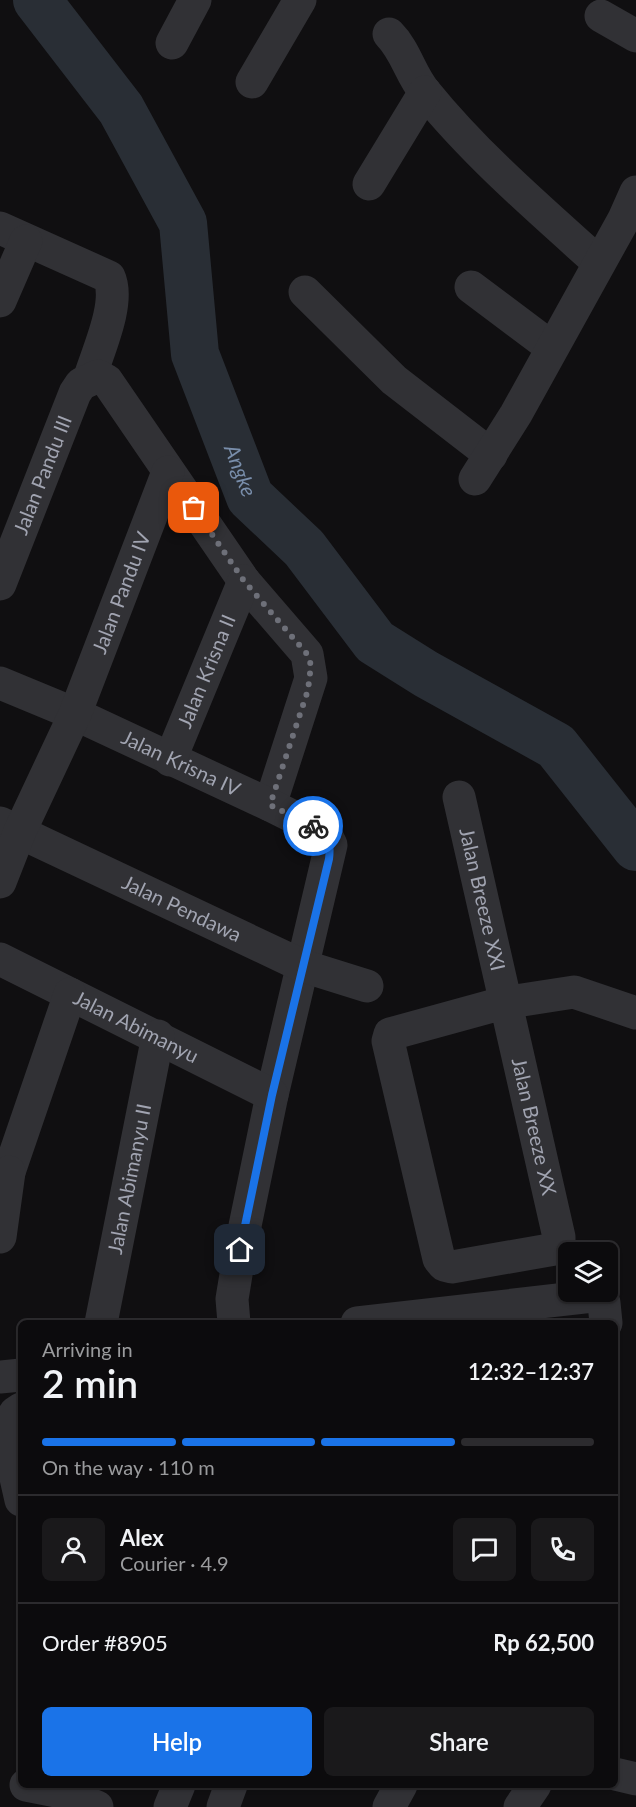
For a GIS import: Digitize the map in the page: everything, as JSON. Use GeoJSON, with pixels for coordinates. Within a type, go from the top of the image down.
{"type":"FeatureCollection","features":[{"type":"Feature","properties":{"kind":"street"},"geometry":{"type":"LineString","coordinates":[[172,43],[195,0]]}},
{"type":"Feature","properties":{"kind":"street"},"geometry":{"type":"LineString","coordinates":[[252,82],[300,0]]}},
{"type":"Feature","properties":{"kind":"street"},"geometry":{"type":"LineString","coordinates":[[601,16],[636,36]]}},
{"type":"Feature","properties":{"kind":"street"},"geometry":{"type":"LineString","coordinates":[[389,34],[399,44],[425,92],[514,187],[599,263]]}},
{"type":"Feature","properties":{"kind":"street"},"geometry":{"type":"LineString","coordinates":[[369,184],[425,92]]}},
{"type":"Feature","properties":{"kind":"street"},"geometry":{"type":"LineString","coordinates":[[305,292],[483,467],[530,390],[551,347],[599,263],[632,212]]}},
{"type":"Feature","properties":{"kind":"street"},"geometry":{"type":"LineString","coordinates":[[0,301],[13,234]]}},
{"type":"Feature","properties":{"kind":"street","name":"Jalan Pandu III"},"geometry":{"type":"LineString","coordinates":[[0,584],[75,393],[81,384],[93,378],[113,301],[113,287],[109,277],[98,270],[13,234]]}},
{"type":"Feature","properties":{"kind":"street"},"geometry":{"type":"LineString","coordinates":[[471,287],[551,347]]}},
{"type":"Feature","properties":{"kind":"street"},"geometry":{"type":"LineString","coordinates":[[93,378],[107,381],[244,581],[307,654],[311,678],[270,805]]}},
{"type":"Feature","properties":{"kind":"street","name":"Jalan Pandu IV"},"geometry":{"type":"LineString","coordinates":[[0,882],[10,827],[75,714],[168,472]]}},
{"type":"Feature","properties":{"kind":"street","name":"Jalan Krisna II"},"geometry":{"type":"LineString","coordinates":[[170,760],[244,581]]}},
{"type":"Feature","properties":{"kind":"street","name":"Jalan Krisna IV"},"geometry":{"type":"LineString","coordinates":[[0,683],[75,714],[270,805],[318,829],[327,837],[331,845],[303,966]]}},
{"type":"Feature","properties":{"kind":"street","name":"Jalan Breeze XXI"},"geometry":{"type":"LineString","coordinates":[[459,797],[503,1003]]}},
{"type":"Feature","properties":{"kind":"street","name":"Jalan Pendawa"},"geometry":{"type":"LineString","coordinates":[[10,827],[303,966],[368,986]]}},
{"type":"Feature","properties":{"kind":"street","name":"Jalan Abimanyu"},"geometry":{"type":"LineString","coordinates":[[0,959],[272,1095]]}},
{"type":"Feature","properties":{"kind":"street"},"geometry":{"type":"LineString","coordinates":[[224,1320],[272,1095],[303,966]]}},
{"type":"Feature","properties":{"kind":"street"},"geometry":{"type":"LineString","coordinates":[[503,1003],[574,992],[636,1013]]}},
{"type":"Feature","properties":{"kind":"street"},"geometry":{"type":"LineString","coordinates":[[0,1237],[5,1182],[70,993]]}},
{"type":"Feature","properties":{"kind":"street","name":"Jalan Breeze XX"},"geometry":{"type":"LineString","coordinates":[[503,1003],[559,1244],[555,1249],[452,1267],[444,1265],[439,1259],[388,1041],[390,1035],[503,1003]]}},
{"type":"Feature","properties":{"kind":"street","name":"Jalan Abimanyu II"},"geometry":{"type":"LineString","coordinates":[[102,1320],[158,1036]]}},
{"type":"Feature","properties":{"kind":"street"},"geometry":{"type":"LineString","coordinates":[[385,1320],[587,1297],[603,1311]]}},
{"type":"Feature","properties":{"kind":"street"},"geometry":{"type":"LineString","coordinates":[[0,1377],[18,1376]]}},
{"type":"Feature","properties":{"kind":"street"},"geometry":{"type":"LineString","coordinates":[[15,1422],[18,1461]]}},
{"type":"Feature","properties":{"kind":"street"},"geometry":{"type":"LineString","coordinates":[[618,1775],[636,1779]]}},
{"type":"Feature","properties":{"kind":"street"},"geometry":{"type":"LineString","coordinates":[[0,1780],[18,1783]]}},
{"type":"Feature","properties":{"kind":"street"},"geometry":{"type":"LineString","coordinates":[[43,1788],[61,1792],[96,1807]]}},
{"type":"Feature","properties":{"kind":"street"},"geometry":{"type":"LineString","coordinates":[[170,1807],[178,1788]]}},
{"type":"Feature","properties":{"kind":"street"},"geometry":{"type":"LineString","coordinates":[[223,1807],[230,1788]]}},
{"type":"Feature","properties":{"kind":"street"},"geometry":{"type":"LineString","coordinates":[[389,1807],[399,1788]]}},
{"type":"Feature","properties":{"kind":"street"},"geometry":{"type":"LineString","coordinates":[[520,1807],[533,1788]]}},
{"type":"Feature","properties":{"kind":"waterway","name":"Angke"},"geometry":{"type":"LineString","coordinates":[[37,0],[121,109],[183,223],[195,354],[250,497],[304,548],[375,642],[426,674],[556,746],[636,847]]}},
{"type":"Feature","properties":{"kind":"way so far"},"geometry":{"type":"LineString","coordinates":[[194,508],[244,581],[307,654],[311,665],[311,678],[270,805],[313,826]]}},
{"type":"Feature","properties":{"kind":"route"},"geometry":{"type":"LineString","coordinates":[[240,1250],[272,1095],[329,859],[331,845],[327,837],[313,826]]}}]}
